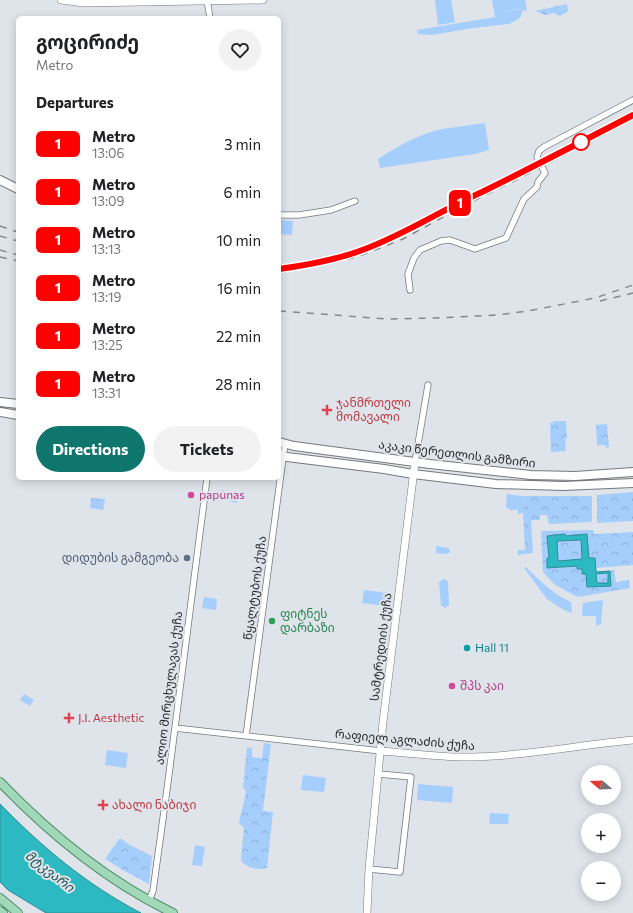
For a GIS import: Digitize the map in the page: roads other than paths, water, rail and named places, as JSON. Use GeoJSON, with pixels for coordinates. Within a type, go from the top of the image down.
{"type":"FeatureCollection","features":[{"type":"Feature","properties":{"kind":"main road"},"geometry":{"type":"LineString","coordinates":[[0,180],[16,188]]}},
{"type":"Feature","properties":{"kind":"main road"},"geometry":{"type":"LineString","coordinates":[[0,402],[16,404]]}},
{"type":"Feature","properties":{"kind":"main road"},"geometry":{"type":"LineString","coordinates":[[0,412],[16,416]]}},
{"type":"Feature","properties":{"kind":"main road","name":"აკაკი წერეთლის გამზირი"},"geometry":{"type":"LineString","coordinates":[[282,443],[499,473],[575,476],[633,472]]}},
{"type":"Feature","properties":{"kind":"main road","name":"აკაკი წერეთლის გამზირი"},"geometry":{"type":"LineString","coordinates":[[281,456],[496,484],[579,486],[633,483]]}},
{"type":"Feature","properties":{"kind":"main road"},"geometry":{"type":"LineString","coordinates":[[0,782],[31,813],[56,835],[107,874],[173,913]]}},
{"type":"Feature","properties":{"kind":"main road"},"geometry":{"type":"LineString","coordinates":[[0,898],[18,913]]}},
{"type":"Feature","properties":{"kind":"street"},"geometry":{"type":"LineString","coordinates":[[60,0],[65,2],[263,0]]}},
{"type":"Feature","properties":{"kind":"street"},"geometry":{"type":"LineString","coordinates":[[207,0],[210,16]]}},
{"type":"Feature","properties":{"kind":"street"},"geometry":{"type":"LineString","coordinates":[[410,290],[408,274],[414,258],[420,250],[441,241],[450,240],[475,249],[506,238],[524,199],[537,187],[538,182],[545,173],[537,157],[539,151],[633,100]]}},
{"type":"Feature","properties":{"kind":"street"},"geometry":{"type":"LineString","coordinates":[[281,215],[299,215],[331,210],[356,201]]}},
{"type":"Feature","properties":{"kind":"street","name":"სამტრედიის ქუჩა"},"geometry":{"type":"LineString","coordinates":[[367,913],[369,869],[381,750],[413,474],[428,385]]}},
{"type":"Feature","properties":{"kind":"street","name":"წყალტუბოს ქუჩა"},"geometry":{"type":"LineString","coordinates":[[281,456],[282,443]]}},
{"type":"Feature","properties":{"kind":"street","name":"ალიო მირცხულავას ქუჩა"},"geometry":{"type":"LineString","coordinates":[[149,900],[153,891],[207,480]]}},
{"type":"Feature","properties":{"kind":"street","name":"წყალტუბოს ქუჩა"},"geometry":{"type":"LineString","coordinates":[[246,736],[278,480]]}},
{"type":"Feature","properties":{"kind":"street","name":"რაფიელ აგლაძის ქუჩა"},"geometry":{"type":"LineString","coordinates":[[175,728],[456,757],[528,754],[633,740]]}},
{"type":"Feature","properties":{"kind":"street"},"geometry":{"type":"LineString","coordinates":[[369,869],[400,872],[408,813],[411,777],[379,774]]}},
{"type":"Feature","properties":{"kind":"water"},"geometry":{"type":"Polygon","coordinates":[[[587,534],[589,558],[595,558],[596,572],[610,571],[611,586],[587,587],[586,574],[582,574],[582,569],[577,569],[577,566],[547,568],[547,558],[549,558],[547,536],[587,534]],[[581,540],[557,541],[558,561],[582,559],[581,540]],[[608,573],[596,574],[597,583],[608,583],[608,573]]]}},
{"type":"Feature","properties":{"kind":"water","name":"მტკვარი"},"geometry":{"type":"Polygon","coordinates":[[[0,804],[49,850],[84,878],[141,913],[46,913],[8,890],[0,882],[0,804]]]}},
{"type":"Feature","properties":{"kind":"railway"},"geometry":{"type":"LineString","coordinates":[[281,273],[357,257],[403,239],[465,205],[633,119]]}},
{"type":"Feature","properties":{"kind":"railway"},"geometry":{"type":"LineString","coordinates":[[0,226],[16,231]]}},
{"type":"Feature","properties":{"kind":"railway"},"geometry":{"type":"LineString","coordinates":[[0,236],[16,240]]}},
{"type":"Feature","properties":{"kind":"railway"},"geometry":{"type":"LineString","coordinates":[[0,250],[16,254]]}},
{"type":"Feature","properties":{"kind":"railway"},"geometry":{"type":"LineString","coordinates":[[0,257],[16,261]]}},
{"type":"Feature","properties":{"kind":"railway"},"geometry":{"type":"LineString","coordinates":[[281,311],[388,319],[497,315],[528,311],[595,298],[633,285]]}},
{"type":"Feature","properties":{"kind":"railway"},"geometry":{"type":"LineString","coordinates":[[600,301],[633,293]]}},
{"type":"Feature","properties":{"kind":"metro line","name":"1"},"geometry":{"type":"LineString","coordinates":[[281,269],[325,262],[363,250],[385,241],[511,179],[633,115]]}},
{"type":"Feature","properties":{"kind":"place","name":"ჯანმრთელი მომავალი"},"geometry":{"type":"Point","coordinates":[327,410]}},
{"type":"Feature","properties":{"kind":"place","name":"papunas"},"geometry":{"type":"Point","coordinates":[191,495]}},
{"type":"Feature","properties":{"kind":"place","name":"დიდუბის გამგეობა"},"geometry":{"type":"Point","coordinates":[187,558]}},
{"type":"Feature","properties":{"kind":"place","name":"ფიტნეს დარბაზი"},"geometry":{"type":"Point","coordinates":[272,621]}},
{"type":"Feature","properties":{"kind":"place","name":"Hall 11"},"geometry":{"type":"Point","coordinates":[467,648]}},
{"type":"Feature","properties":{"kind":"place","name":"შპს კაი"},"geometry":{"type":"Point","coordinates":[452,686]}},
{"type":"Feature","properties":{"kind":"place","name":"J.I. Aesthetic"},"geometry":{"type":"Point","coordinates":[69,718]}},
{"type":"Feature","properties":{"kind":"place","name":"ახალი ნაბიჯი"},"geometry":{"type":"Point","coordinates":[103,805]}}]}
